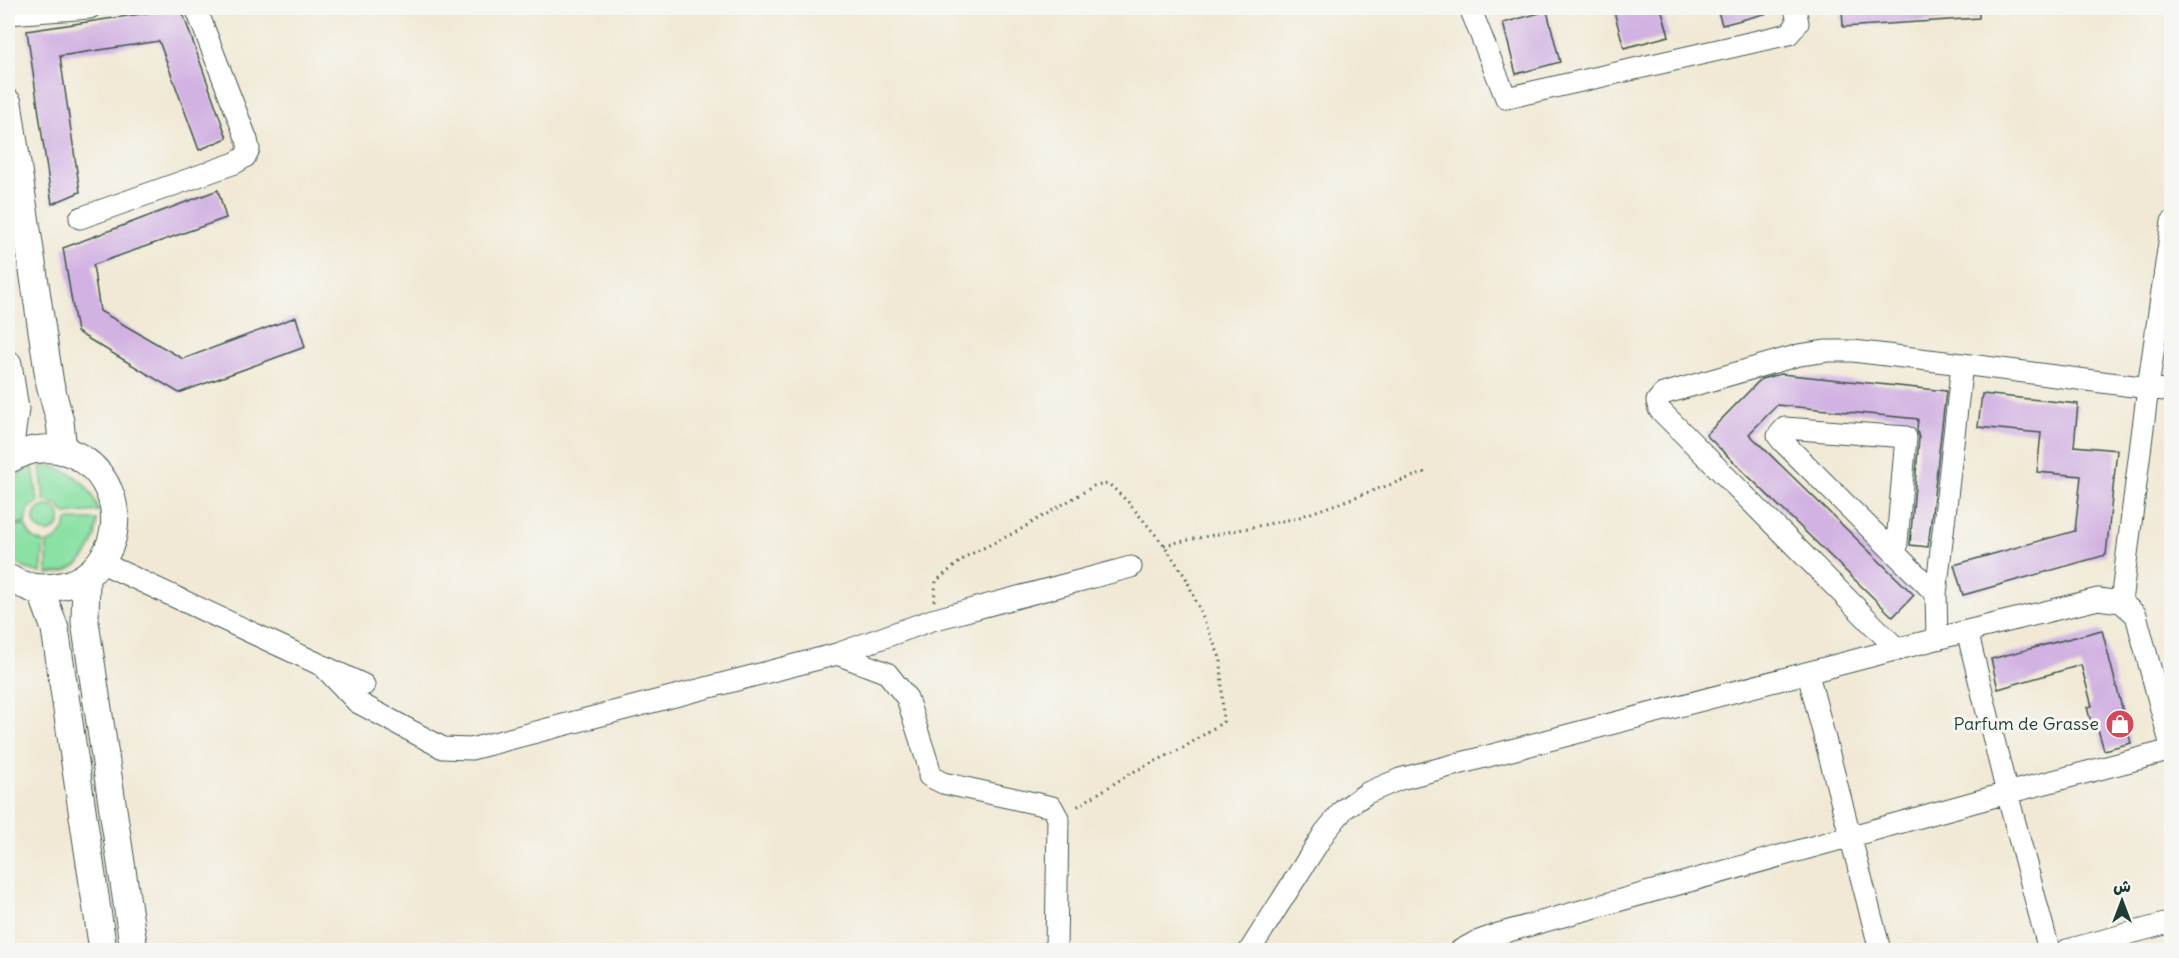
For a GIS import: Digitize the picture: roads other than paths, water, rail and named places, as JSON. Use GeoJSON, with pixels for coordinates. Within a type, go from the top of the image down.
{"type":"FeatureCollection","features":[{"type":"Feature","properties":{"kind":"main road"},"geometry":{"type":"LineString","coordinates":[[8,104],[63,451]]}},
{"type":"Feature","properties":{"kind":"main road"},"geometry":{"type":"LineString","coordinates":[[8,364],[15,409],[8,459]]}},
{"type":"Feature","properties":{"kind":"main road"},"geometry":{"type":"LineString","coordinates":[[8,459],[24,452],[43,448],[63,451],[81,458],[97,471],[108,487],[115,506],[115,526],[110,545],[93,569],[67,585],[47,589],[17,582]]}},
{"type":"Feature","properties":{"kind":"main road"},"geometry":{"type":"LineString","coordinates":[[93,569],[85,622],[134,951]]}},
{"type":"Feature","properties":{"kind":"main road"},"geometry":{"type":"LineString","coordinates":[[17,582],[42,592],[55,629],[103,951]]}},
{"type":"Feature","properties":{"kind":"street"},"geometry":{"type":"LineString","coordinates":[[8,14],[90,8]]}},
{"type":"Feature","properties":{"kind":"street"},"geometry":{"type":"LineString","coordinates":[[80,218],[235,164],[245,157],[249,149],[247,140],[196,8]]}},
{"type":"Feature","properties":{"kind":"street"},"geometry":{"type":"LineString","coordinates":[[1470,8],[1506,98],[1789,34],[1797,23],[1795,8]]}},
{"type":"Feature","properties":{"kind":"street"},"geometry":{"type":"LineString","coordinates":[[2121,602],[2172,222]]}},
{"type":"Feature","properties":{"kind":"street"},"geometry":{"type":"LineString","coordinates":[[1898,650],[1659,409],[1658,401],[1663,394],[1799,356],[1827,351],[1853,351],[2172,391]]}},
{"type":"Feature","properties":{"kind":"street"},"geometry":{"type":"LineString","coordinates":[[1937,639],[1936,594],[1962,364]]}},
{"type":"Feature","properties":{"kind":"street"},"geometry":{"type":"LineString","coordinates":[[1896,554],[1906,437],[1785,428],[1778,436],[1783,442],[1936,594]]}},
{"type":"Feature","properties":{"kind":"street"},"geometry":{"type":"LineString","coordinates":[[323,666],[357,702],[443,748],[471,749],[837,654],[932,620],[1131,567]]}},
{"type":"Feature","properties":{"kind":"street"},"geometry":{"type":"LineString","coordinates":[[93,569],[364,685]]}},
{"type":"Feature","properties":{"kind":"street"},"geometry":{"type":"LineString","coordinates":[[1257,948],[1325,832],[1344,809],[1367,793],[1400,779],[2098,599],[2121,602],[2136,615],[2172,750],[2007,793],[1498,934],[1476,942],[1461,951]]}},
{"type":"Feature","properties":{"kind":"street"},"geometry":{"type":"LineString","coordinates":[[1967,631],[2049,951]]}},
{"type":"Feature","properties":{"kind":"street"},"geometry":{"type":"LineString","coordinates":[[837,654],[887,673],[907,698],[929,767],[929,776],[943,783],[1052,807],[1058,818],[1056,951]]}},
{"type":"Feature","properties":{"kind":"street"},"geometry":{"type":"LineString","coordinates":[[1808,674],[1880,951]]}},
{"type":"Feature","properties":{"kind":"street"},"geometry":{"type":"LineString","coordinates":[[2067,951],[2172,922]]}},
{"type":"Feature","properties":{"kind":"place","name":"Parfum de Grasse"},"geometry":{"type":"Point","coordinates":[2120,724]}}]}
